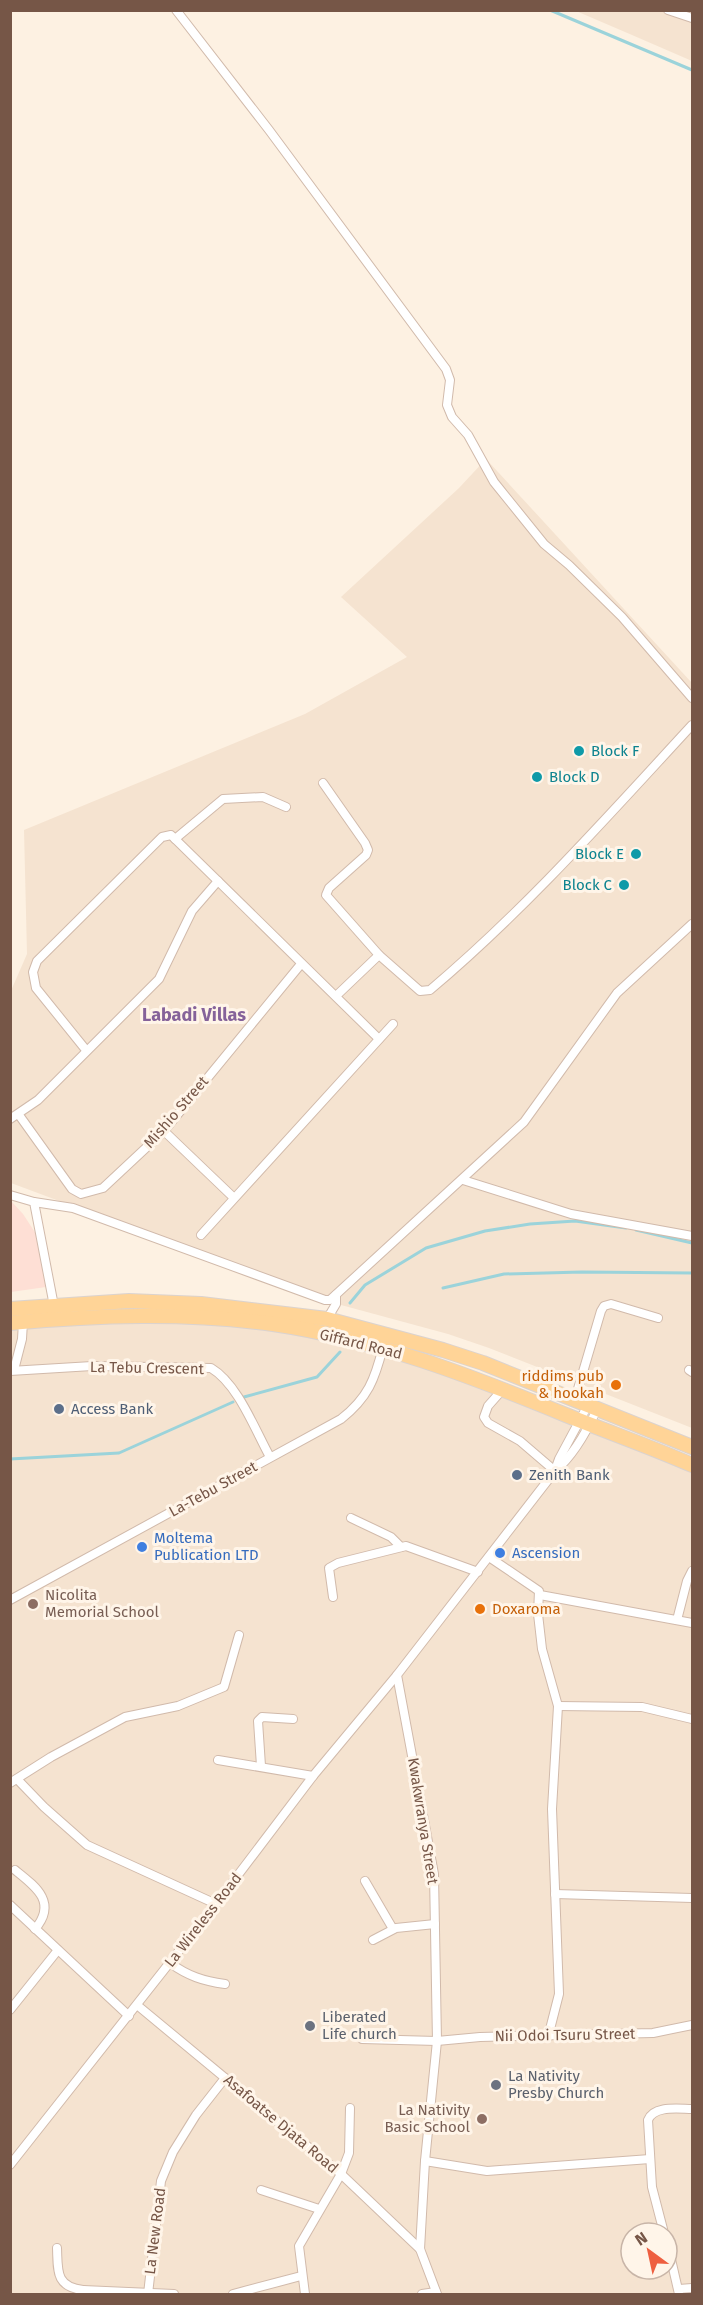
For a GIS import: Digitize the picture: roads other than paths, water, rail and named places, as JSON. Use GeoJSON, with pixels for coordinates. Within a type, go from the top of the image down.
{"type":"FeatureCollection","features":[{"type":"Feature","properties":{"kind":"main road","name":"Giffard Road"},"geometry":{"type":"LineString","coordinates":[[10,1309],[129,1301],[201,1304],[327,1319],[443,1350],[693,1447]]}},
{"type":"Feature","properties":{"kind":"main road","name":"Giffard Road"},"geometry":{"type":"LineString","coordinates":[[17,1322],[122,1316],[196,1317],[273,1324],[383,1347],[456,1370],[693,1465]]}},
{"type":"Feature","properties":{"kind":"street"},"geometry":{"type":"LineString","coordinates":[[176,10],[269,130],[446,369],[450,380],[447,405],[452,417],[468,435],[494,483],[544,544],[622,617],[693,698]]}},
{"type":"Feature","properties":{"kind":"street"},"geometry":{"type":"LineString","coordinates":[[668,10],[693,18]]}},
{"type":"Feature","properties":{"kind":"street"},"geometry":{"type":"LineString","coordinates":[[323,783],[368,850],[366,855],[329,888],[326,895],[379,955],[420,991],[430,990],[473,953],[588,838],[693,725]]}},
{"type":"Feature","properties":{"kind":"street"},"geometry":{"type":"LineString","coordinates":[[175,839],[223,799],[264,797],[286,807]]}},
{"type":"Feature","properties":{"kind":"street"},"geometry":{"type":"LineString","coordinates":[[86,1050],[36,988],[33,972],[37,961],[162,837],[171,835],[379,1039]]}},
{"type":"Feature","properties":{"kind":"street"},"geometry":{"type":"LineString","coordinates":[[10,1119],[38,1100],[159,979],[192,910],[218,881]]}},
{"type":"Feature","properties":{"kind":"street"},"geometry":{"type":"LineString","coordinates":[[10,1195],[34,1202],[73,1208],[330,1300],[524,1122],[617,993],[693,924]]}},
{"type":"Feature","properties":{"kind":"street"},"geometry":{"type":"LineString","coordinates":[[336,996],[379,955]]}},
{"type":"Feature","properties":{"kind":"street","name":"Mishio Street"},"geometry":{"type":"LineString","coordinates":[[19,1115],[72,1189],[81,1194],[103,1188],[164,1131],[301,964]]}},
{"type":"Feature","properties":{"kind":"street"},"geometry":{"type":"LineString","coordinates":[[201,1235],[233,1197],[393,1024]]}},
{"type":"Feature","properties":{"kind":"street"},"geometry":{"type":"LineString","coordinates":[[164,1131],[233,1197]]}},
{"type":"Feature","properties":{"kind":"street"},"geometry":{"type":"LineString","coordinates":[[463,1180],[571,1214],[693,1236]]}},
{"type":"Feature","properties":{"kind":"street"},"geometry":{"type":"LineString","coordinates":[[34,1202],[54,1306]]}},
{"type":"Feature","properties":{"kind":"street"},"geometry":{"type":"LineString","coordinates":[[327,1319],[336,1304],[336,1295]]}},
{"type":"Feature","properties":{"kind":"street"},"geometry":{"type":"LineString","coordinates":[[397,1675],[555,1471],[559,1459],[585,1423],[604,1306],[611,1304],[658,1318]]}},
{"type":"Feature","properties":{"kind":"street"},"geometry":{"type":"LineString","coordinates":[[12,1370],[22,1339],[17,1322]]}},
{"type":"Feature","properties":{"kind":"street","name":"La-Tebu Street"},"geometry":{"type":"LineString","coordinates":[[10,1600],[341,1419],[361,1401],[373,1381],[383,1347]]}},
{"type":"Feature","properties":{"kind":"street","name":"La Tebu Crescent"},"geometry":{"type":"LineString","coordinates":[[12,1370],[103,1366],[211,1368],[222,1375],[232,1387],[270,1457]]}},
{"type":"Feature","properties":{"kind":"street"},"geometry":{"type":"LineString","coordinates":[[504,1389],[488,1406],[484,1417],[488,1423],[520,1441],[555,1471]]}},
{"type":"Feature","properties":{"kind":"street"},"geometry":{"type":"LineString","coordinates":[[351,1518],[391,1537],[401,1547]]}},
{"type":"Feature","properties":{"kind":"street"},"geometry":{"type":"LineString","coordinates":[[333,1597],[329,1568],[338,1563],[401,1547],[411,1546],[478,1572]]}},
{"type":"Feature","properties":{"kind":"street"},"geometry":{"type":"LineString","coordinates":[[489,1557],[536,1587],[540,1594],[538,1614],[542,1649],[558,1706],[552,1809],[559,1994],[548,2037]]}},
{"type":"Feature","properties":{"kind":"street"},"geometry":{"type":"LineString","coordinates":[[677,1620],[687,1581],[693,1571]]}},
{"type":"Feature","properties":{"kind":"street"},"geometry":{"type":"LineString","coordinates":[[540,1594],[693,1623]]}},
{"type":"Feature","properties":{"kind":"street"},"geometry":{"type":"LineString","coordinates":[[216,1904],[87,1845],[14,1781],[51,1757],[125,1717],[178,1706],[224,1687],[239,1635]]}},
{"type":"Feature","properties":{"kind":"street","name":"La Wireless Road"},"geometry":{"type":"LineString","coordinates":[[10,2165],[129,2016],[313,1776],[397,1675]]}},
{"type":"Feature","properties":{"kind":"street","name":"Kwakwranya Street"},"geometry":{"type":"LineString","coordinates":[[397,1675],[434,1874],[437,2041],[425,2161],[420,2249],[437,2293]]}},
{"type":"Feature","properties":{"kind":"street"},"geometry":{"type":"LineString","coordinates":[[558,1706],[642,1707],[693,1719]]}},
{"type":"Feature","properties":{"kind":"street"},"geometry":{"type":"LineString","coordinates":[[261,1766],[258,1721],[262,1717],[293,1719]]}},
{"type":"Feature","properties":{"kind":"street"},"geometry":{"type":"LineString","coordinates":[[218,1760],[313,1776]]}},
{"type":"Feature","properties":{"kind":"street"},"geometry":{"type":"LineString","coordinates":[[15,1870],[41,1893],[44,1909],[35,1929]]}},
{"type":"Feature","properties":{"kind":"street"},"geometry":{"type":"LineString","coordinates":[[365,1881],[393,1929]]}},
{"type":"Feature","properties":{"kind":"street"},"geometry":{"type":"LineString","coordinates":[[555,1894],[693,1898]]}},
{"type":"Feature","properties":{"kind":"street"},"geometry":{"type":"LineString","coordinates":[[10,1905],[129,2016]]}},
{"type":"Feature","properties":{"kind":"street"},"geometry":{"type":"LineString","coordinates":[[373,1940],[393,1929],[435,1924]]}},
{"type":"Feature","properties":{"kind":"street"},"geometry":{"type":"LineString","coordinates":[[11,2007],[58,1950]]}},
{"type":"Feature","properties":{"kind":"street"},"geometry":{"type":"LineString","coordinates":[[170,1963],[187,1975],[225,1984]]}},
{"type":"Feature","properties":{"kind":"street","name":"Asafoatse Djata Road"},"geometry":{"type":"LineString","coordinates":[[137,2004],[341,2174],[420,2249]]}},
{"type":"Feature","properties":{"kind":"street","name":"Nii Odoi Tsuru Street"},"geometry":{"type":"LineString","coordinates":[[362,2039],[437,2041],[480,2037],[653,2033],[693,2025]]}},
{"type":"Feature","properties":{"kind":"street","name":"La New Road"},"geometry":{"type":"LineString","coordinates":[[148,2294],[161,2181],[184,2133],[225,2078]]}},
{"type":"Feature","properties":{"kind":"street"},"geometry":{"type":"LineString","coordinates":[[305,2295],[301,2276],[301,2240],[341,2174],[349,2153],[350,2108]]}},
{"type":"Feature","properties":{"kind":"street"},"geometry":{"type":"LineString","coordinates":[[661,2221],[652,2187],[648,2120],[656,2111],[693,2109]]}},
{"type":"Feature","properties":{"kind":"street"},"geometry":{"type":"LineString","coordinates":[[425,2161],[487,2171],[650,2159]]}},
{"type":"Feature","properties":{"kind":"street"},"geometry":{"type":"LineString","coordinates":[[261,2190],[319,2209]]}},
{"type":"Feature","properties":{"kind":"street"},"geometry":{"type":"LineString","coordinates":[[57,2248],[58,2275],[65,2285],[82,2292],[174,2295]]}},
{"type":"Feature","properties":{"kind":"street"},"geometry":{"type":"LineString","coordinates":[[233,2295],[301,2276]]}},
{"type":"Feature","properties":{"kind":"street"},"geometry":{"type":"LineString","coordinates":[[679,2292],[693,2288]]}},
{"type":"Feature","properties":{"kind":"street"},"geometry":{"type":"LineString","coordinates":[[422,2295],[437,2293]]}},
{"type":"Feature","properties":{"kind":"waterway"},"geometry":{"type":"LineString","coordinates":[[550,10],[692,70]]}},
{"type":"Feature","properties":{"kind":"waterway"},"geometry":{"type":"LineString","coordinates":[[350,1303],[365,1285],[426,1248],[485,1231],[530,1224],[575,1221],[626,1228]]}},
{"type":"Feature","properties":{"kind":"waterway"},"geometry":{"type":"LineString","coordinates":[[636,1230],[692,1243]]}},
{"type":"Feature","properties":{"kind":"waterway"},"geometry":{"type":"LineString","coordinates":[[443,1288],[504,1274],[692,1273]]}},
{"type":"Feature","properties":{"kind":"waterway"},"geometry":{"type":"LineString","coordinates":[[244,1397],[317,1377],[340,1352]]}},
{"type":"Feature","properties":{"kind":"waterway"},"geometry":{"type":"LineString","coordinates":[[10,1459],[119,1453],[233,1402]]}},
{"type":"Feature","properties":{"kind":"place","name":"Block F"},"geometry":{"type":"Point","coordinates":[579,751]}},
{"type":"Feature","properties":{"kind":"place","name":"Block D"},"geometry":{"type":"Point","coordinates":[537,777]}},
{"type":"Feature","properties":{"kind":"place","name":"Block E"},"geometry":{"type":"Point","coordinates":[636,854]}},
{"type":"Feature","properties":{"kind":"place","name":"Block C"},"geometry":{"type":"Point","coordinates":[624,885]}},
{"type":"Feature","properties":{"kind":"place","name":"riddims pub & hookah"},"geometry":{"type":"Point","coordinates":[616,1385]}},
{"type":"Feature","properties":{"kind":"place","name":"Access Bank"},"geometry":{"type":"Point","coordinates":[59,1409]}},
{"type":"Feature","properties":{"kind":"place","name":"Zenith Bank"},"geometry":{"type":"Point","coordinates":[517,1475]}},
{"type":"Feature","properties":{"kind":"place","name":"Moltema Publication LTD"},"geometry":{"type":"Point","coordinates":[142,1547]}},
{"type":"Feature","properties":{"kind":"place","name":"Ascension"},"geometry":{"type":"Point","coordinates":[500,1553]}},
{"type":"Feature","properties":{"kind":"place","name":"Nicolita Memorial School"},"geometry":{"type":"Point","coordinates":[33,1604]}},
{"type":"Feature","properties":{"kind":"place","name":"Doxaroma"},"geometry":{"type":"Point","coordinates":[480,1609]}},
{"type":"Feature","properties":{"kind":"place","name":"Liberated Life church"},"geometry":{"type":"Point","coordinates":[310,2026]}},
{"type":"Feature","properties":{"kind":"place","name":"La Nativity Presby Church"},"geometry":{"type":"Point","coordinates":[496,2085]}},
{"type":"Feature","properties":{"kind":"place","name":"La Nativity Basic School"},"geometry":{"type":"Point","coordinates":[482,2119]}},
{"type":"Feature","properties":{"kind":"district","name":"Labadi Villas"},"geometry":{"type":"Point","coordinates":[194,1015]}}]}
